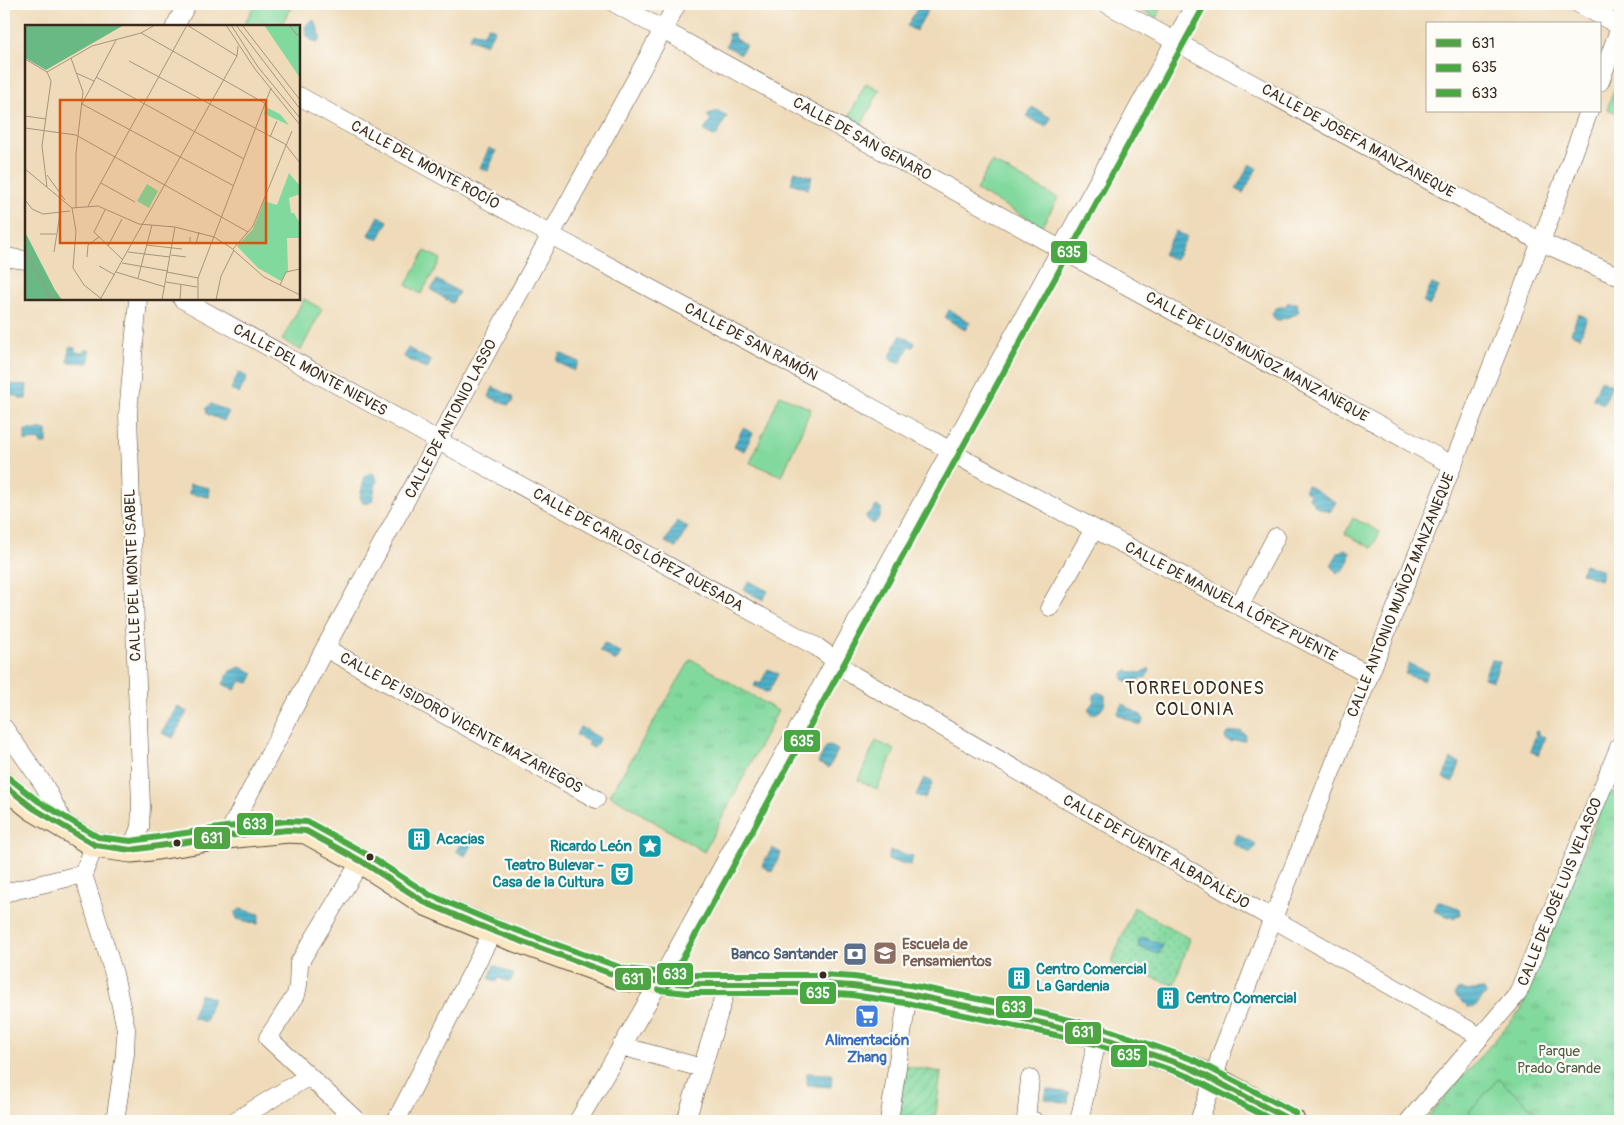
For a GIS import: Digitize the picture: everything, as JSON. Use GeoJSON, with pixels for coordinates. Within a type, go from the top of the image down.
{"type":"FeatureCollection","features":[{"type":"Feature","properties":{"kind":"main road"},"geometry":{"type":"LineString","coordinates":[[4,785],[33,808],[95,844],[131,850],[227,836],[288,830],[306,831],[361,861],[426,903],[493,931],[623,978],[687,984],[823,984],[853,986],[908,994],[990,1011],[1098,1036],[1191,1068],[1292,1121]]}},
{"type":"Feature","properties":{"kind":"street"},"geometry":{"type":"LineString","coordinates":[[175,25],[177,4]]}},
{"type":"Feature","properties":{"kind":"street"},"geometry":{"type":"LineString","coordinates":[[176,25],[187,4]]}},
{"type":"Feature","properties":{"kind":"street","name":"CALLE DE SAN GENARO"},"geometry":{"type":"LineString","coordinates":[[616,4],[1061,249]]}},
{"type":"Feature","properties":{"kind":"street","name":"CALLE DE ANTONIO LASSO"},"geometry":{"type":"LineString","coordinates":[[227,836],[325,648],[677,4]]}},
{"type":"Feature","properties":{"kind":"street","name":"CALLE DE JOSEFA MANZANEQUE"},"geometry":{"type":"LineString","coordinates":[[1107,4],[1176,40],[1542,242],[1620,277]]}},
{"type":"Feature","properties":{"kind":"street"},"geometry":{"type":"LineString","coordinates":[[578,1121],[660,981],[1196,4]]}},
{"type":"Feature","properties":{"kind":"street"},"geometry":{"type":"LineString","coordinates":[[1579,4],[1620,27],[1602,76]]}},
{"type":"Feature","properties":{"kind":"street","name":"CALLE DEL MONTE ROCÍO"},"geometry":{"type":"LineString","coordinates":[[300,97],[551,235]]}},
{"type":"Feature","properties":{"kind":"street","name":"CALLE ANTONIO MUÑOZ MANZANEQUE"},"geometry":{"type":"LineString","coordinates":[[1199,1121],[1220,1057],[1273,918],[1542,242],[1589,112]]}},
{"type":"Feature","properties":{"kind":"street","name":"CALLE DE SAN RAMÓN"},"geometry":{"type":"LineString","coordinates":[[551,235],[950,451]]}},
{"type":"Feature","properties":{"kind":"street","name":"CALLE DE LUIS MUÑOZ MANZANEQUE"},"geometry":{"type":"LineString","coordinates":[[1061,249],[1452,465]]}},
{"type":"Feature","properties":{"kind":"street"},"geometry":{"type":"LineString","coordinates":[[4,257],[25,260]]}},
{"type":"Feature","properties":{"kind":"street","name":"CALLE DEL MONTE ISABEL"},"geometry":{"type":"LineString","coordinates":[[131,850],[140,826],[141,807],[128,414],[138,300]]}},
{"type":"Feature","properties":{"kind":"street","name":"CALLE DEL MONTE NIEVES"},"geometry":{"type":"LineString","coordinates":[[184,300],[439,441]]}},
{"type":"Feature","properties":{"kind":"street","name":"CALLE DE CARLOS LÓPEZ QUESADA"},"geometry":{"type":"LineString","coordinates":[[439,441],[817,647],[836,660]]}},
{"type":"Feature","properties":{"kind":"street","name":"CALLE DE MANUELA LÓPEZ PUENTE"},"geometry":{"type":"LineString","coordinates":[[950,451],[1369,675]]}},
{"type":"Feature","properties":{"kind":"street"},"geometry":{"type":"LineString","coordinates":[[1050,607],[1094,529]]}},
{"type":"Feature","properties":{"kind":"street"},"geometry":{"type":"LineString","coordinates":[[1239,606],[1276,537]]}},
{"type":"Feature","properties":{"kind":"street","name":"CALLE DE ISIDORO VICENTE MAZARIEGOS"},"geometry":{"type":"LineString","coordinates":[[325,648],[596,799]]}},
{"type":"Feature","properties":{"kind":"street","name":"CALLE DE FUENTE ALBADALEJO"},"geometry":{"type":"LineString","coordinates":[[836,660],[852,675],[1481,1037]]}},
{"type":"Feature","properties":{"kind":"street"},"geometry":{"type":"LineString","coordinates":[[4,728],[44,786],[67,829]]}},
{"type":"Feature","properties":{"kind":"street","name":"CALLE DE JOSÉ LUIS VELASCO"},"geometry":{"type":"LineString","coordinates":[[1409,1121],[1518,992],[1620,745]]}},
{"type":"Feature","properties":{"kind":"street"},"geometry":{"type":"LineString","coordinates":[[95,844],[83,874],[114,974],[126,1029],[115,1121]]}},
{"type":"Feature","properties":{"kind":"street"},"geometry":{"type":"LineString","coordinates":[[357,1121],[268,1038],[296,995],[299,963],[361,861]]}},
{"type":"Feature","properties":{"kind":"street"},"geometry":{"type":"LineString","coordinates":[[4,894],[83,874]]}},
{"type":"Feature","properties":{"kind":"street"},"geometry":{"type":"LineString","coordinates":[[396,1121],[493,931]]}},
{"type":"Feature","properties":{"kind":"street"},"geometry":{"type":"LineString","coordinates":[[686,1121],[728,983]]}},
{"type":"Feature","properties":{"kind":"street"},"geometry":{"type":"LineString","coordinates":[[889,1121],[908,994]]}},
{"type":"Feature","properties":{"kind":"street"},"geometry":{"type":"LineString","coordinates":[[1079,1121],[1098,1036]]}},
{"type":"Feature","properties":{"kind":"street"},"geometry":{"type":"LineString","coordinates":[[621,1046],[702,1068]]}},
{"type":"Feature","properties":{"kind":"street"},"geometry":{"type":"LineString","coordinates":[[235,1121],[309,1076]]}},
{"type":"Feature","properties":{"kind":"street"},"geometry":{"type":"LineString","coordinates":[[1030,1079],[1026,1119],[1034,1121]]}},
{"type":"Feature","properties":{"kind":"green space"},"geometry":{"type":"Polygon","coordinates":[[[255,4],[293,4],[282,25],[248,25],[245,23],[255,4]]]}},
{"type":"Feature","properties":{"kind":"green space"},"geometry":{"type":"Polygon","coordinates":[[[1130,4],[1164,4],[1156,18],[1130,4]]]}},
{"type":"Feature","properties":{"kind":"green space"},"geometry":{"type":"Polygon","coordinates":[[[1620,75],[1620,114],[1607,109],[1620,75]]]}},
{"type":"Feature","properties":{"kind":"green space"},"geometry":{"type":"Polygon","coordinates":[[[866,83],[880,90],[860,127],[847,120],[866,83]]]}},
{"type":"Feature","properties":{"kind":"green space"},"geometry":{"type":"Polygon","coordinates":[[[992,162],[1058,198],[1042,226],[976,190],[992,162]]]}},
{"type":"Feature","properties":{"kind":"green space"},"geometry":{"type":"Polygon","coordinates":[[[425,251],[441,259],[421,294],[406,285],[425,251]]]}},
{"type":"Feature","properties":{"kind":"green space"},"geometry":{"type":"Polygon","coordinates":[[[304,299],[322,309],[301,350],[282,340],[304,299]]]}},
{"type":"Feature","properties":{"kind":"green space"},"geometry":{"type":"Polygon","coordinates":[[[780,395],[811,409],[782,476],[750,463],[780,395]]]}},
{"type":"Feature","properties":{"kind":"green space"},"geometry":{"type":"Polygon","coordinates":[[[1353,518],[1380,532],[1372,548],[1345,534],[1353,518]]]}},
{"type":"Feature","properties":{"kind":"green space"},"geometry":{"type":"Polygon","coordinates":[[[691,659],[778,711],[704,852],[610,795],[691,659]]]}},
{"type":"Feature","properties":{"kind":"green space"},"geometry":{"type":"Polygon","coordinates":[[[876,741],[895,750],[877,789],[858,780],[876,741]]]}},
{"type":"Feature","properties":{"kind":"green space","name":"Parque Prado Grande"},"geometry":{"type":"Polygon","coordinates":[[[1608,790],[1620,795],[1620,1121],[1424,1121],[1521,1010],[1608,790]]]}},
{"type":"Feature","properties":{"kind":"green space"},"geometry":{"type":"Polygon","coordinates":[[[1134,907],[1190,939],[1174,985],[1111,963],[1134,907]]]}},
{"type":"Feature","properties":{"kind":"green space"},"geometry":{"type":"Polygon","coordinates":[[[905,1066],[941,1072],[935,1121],[897,1121],[905,1066]]]}},
{"type":"Feature","properties":{"kind":"green space"},"geometry":{"type":"Polygon","coordinates":[[[1498,1079],[1547,1121],[1480,1121],[1469,1112],[1498,1079]]]}},
{"type":"Feature","properties":{"kind":"water"},"geometry":{"type":"Polygon","coordinates":[[[920,4],[929,8],[916,31],[907,26],[920,4]]]}},
{"type":"Feature","properties":{"kind":"water"},"geometry":{"type":"Polygon","coordinates":[[[313,20],[316,23],[320,37],[317,43],[309,38],[305,31],[306,25],[313,20]]]}},
{"type":"Feature","properties":{"kind":"water"},"geometry":{"type":"Polygon","coordinates":[[[488,26],[495,29],[486,45],[469,38],[473,31],[483,35],[488,26]]]}},
{"type":"Feature","properties":{"kind":"water"},"geometry":{"type":"Polygon","coordinates":[[[734,33],[735,39],[746,45],[740,54],[726,46],[729,40],[728,34],[734,33]]]}},
{"type":"Feature","properties":{"kind":"water"},"geometry":{"type":"Polygon","coordinates":[[[1032,107],[1051,118],[1046,127],[1027,117],[1032,107]]]}},
{"type":"Feature","properties":{"kind":"water"},"geometry":{"type":"Polygon","coordinates":[[[718,111],[727,116],[716,137],[704,131],[711,119],[707,116],[708,114],[718,111]]]}},
{"type":"Feature","properties":{"kind":"water"},"geometry":{"type":"Polygon","coordinates":[[[489,148],[496,151],[488,171],[480,168],[489,148]]]}},
{"type":"Feature","properties":{"kind":"water"},"geometry":{"type":"Polygon","coordinates":[[[1250,164],[1257,168],[1243,193],[1236,189],[1250,164]]]}},
{"type":"Feature","properties":{"kind":"water"},"geometry":{"type":"Polygon","coordinates":[[[795,171],[812,177],[808,189],[791,183],[795,171]]]}},
{"type":"Feature","properties":{"kind":"water"},"geometry":{"type":"Polygon","coordinates":[[[379,216],[388,221],[378,240],[369,235],[379,216]]]}},
{"type":"Feature","properties":{"kind":"water"},"geometry":{"type":"Polygon","coordinates":[[[1176,231],[1187,237],[1175,260],[1163,254],[1176,231]]]}},
{"type":"Feature","properties":{"kind":"water"},"geometry":{"type":"Polygon","coordinates":[[[437,280],[459,292],[452,303],[431,290],[437,280]]]}},
{"type":"Feature","properties":{"kind":"water"},"geometry":{"type":"Polygon","coordinates":[[[1432,284],[1439,287],[1429,306],[1423,302],[1432,284]]]}},
{"type":"Feature","properties":{"kind":"water"},"geometry":{"type":"Polygon","coordinates":[[[1287,303],[1296,303],[1299,310],[1297,314],[1276,320],[1272,315],[1274,310],[1286,306],[1287,303]]]}},
{"type":"Feature","properties":{"kind":"water"},"geometry":{"type":"Polygon","coordinates":[[[949,310],[970,322],[965,330],[945,318],[949,310]]]}},
{"type":"Feature","properties":{"kind":"water"},"geometry":{"type":"Polygon","coordinates":[[[1578,314],[1587,318],[1580,337],[1571,333],[1578,314]]]}},
{"type":"Feature","properties":{"kind":"water"},"geometry":{"type":"Polygon","coordinates":[[[901,335],[915,343],[913,347],[909,346],[900,364],[889,358],[901,335]]]}},
{"type":"Feature","properties":{"kind":"water"},"geometry":{"type":"Polygon","coordinates":[[[69,347],[75,348],[75,352],[84,353],[84,350],[90,350],[89,363],[68,362],[69,347]]]}},
{"type":"Feature","properties":{"kind":"water"},"geometry":{"type":"Polygon","coordinates":[[[408,348],[431,361],[427,369],[404,357],[408,348]]]}},
{"type":"Feature","properties":{"kind":"water"},"geometry":{"type":"Polygon","coordinates":[[[560,353],[579,362],[574,371],[556,361],[560,353]]]}},
{"type":"Feature","properties":{"kind":"water"},"geometry":{"type":"Polygon","coordinates":[[[239,372],[247,377],[239,394],[231,389],[239,372]]]}},
{"type":"Feature","properties":{"kind":"water"},"geometry":{"type":"Polygon","coordinates":[[[1601,380],[1612,385],[1604,404],[1593,399],[1601,380]]]}},
{"type":"Feature","properties":{"kind":"water"},"geometry":{"type":"Polygon","coordinates":[[[5,384],[27,385],[26,399],[20,399],[19,396],[5,395],[5,384]]]}},
{"type":"Feature","properties":{"kind":"water"},"geometry":{"type":"Polygon","coordinates":[[[493,387],[512,396],[513,402],[508,405],[489,397],[493,387]]]}},
{"type":"Feature","properties":{"kind":"water"},"geometry":{"type":"Polygon","coordinates":[[[211,404],[229,412],[224,421],[207,414],[206,408],[211,404]]]}},
{"type":"Feature","properties":{"kind":"water"},"geometry":{"type":"Polygon","coordinates":[[[743,428],[753,433],[744,451],[734,446],[743,428]]]}},
{"type":"Feature","properties":{"kind":"water"},"geometry":{"type":"Polygon","coordinates":[[[25,430],[47,430],[47,444],[41,444],[40,440],[25,441],[25,430]]]}},
{"type":"Feature","properties":{"kind":"water"},"geometry":{"type":"Polygon","coordinates":[[[370,473],[374,474],[377,479],[372,501],[367,504],[362,502],[360,497],[365,476],[370,473]]]}},
{"type":"Feature","properties":{"kind":"water"},"geometry":{"type":"Polygon","coordinates":[[[190,484],[210,488],[209,497],[189,494],[190,484]]]}},
{"type":"Feature","properties":{"kind":"water"},"geometry":{"type":"Polygon","coordinates":[[[1307,485],[1336,502],[1330,512],[1316,507],[1309,497],[1310,494],[1304,490],[1307,485]]]}},
{"type":"Feature","properties":{"kind":"water"},"geometry":{"type":"Polygon","coordinates":[[[876,506],[881,508],[881,512],[873,524],[866,516],[876,506]]]}},
{"type":"Feature","properties":{"kind":"water"},"geometry":{"type":"Polygon","coordinates":[[[677,521],[688,527],[676,548],[665,542],[677,521]]]}},
{"type":"Feature","properties":{"kind":"water"},"geometry":{"type":"Polygon","coordinates":[[[1345,549],[1350,552],[1348,562],[1343,570],[1337,573],[1331,565],[1339,552],[1345,549]]]}},
{"type":"Feature","properties":{"kind":"water"},"geometry":{"type":"Polygon","coordinates":[[[1584,564],[1603,571],[1600,580],[1581,573],[1584,564]]]}},
{"type":"Feature","properties":{"kind":"water"},"geometry":{"type":"Polygon","coordinates":[[[749,581],[768,591],[763,600],[744,590],[749,581]]]}},
{"type":"Feature","properties":{"kind":"water"},"geometry":{"type":"Polygon","coordinates":[[[604,643],[621,653],[616,661],[600,651],[604,643]]]}},
{"type":"Feature","properties":{"kind":"water"},"geometry":{"type":"Polygon","coordinates":[[[1491,659],[1500,662],[1493,681],[1484,678],[1491,659]]]}},
{"type":"Feature","properties":{"kind":"water"},"geometry":{"type":"Polygon","coordinates":[[[1409,664],[1428,672],[1424,681],[1405,674],[1409,664]]]}},
{"type":"Feature","properties":{"kind":"water"},"geometry":{"type":"Polygon","coordinates":[[[240,667],[254,673],[249,683],[241,681],[235,690],[223,684],[230,671],[240,667]]]}},
{"type":"Feature","properties":{"kind":"water"},"geometry":{"type":"Polygon","coordinates":[[[1149,668],[1150,671],[1145,678],[1128,682],[1123,679],[1123,674],[1127,671],[1141,673],[1149,668]]]}},
{"type":"Feature","properties":{"kind":"water"},"geometry":{"type":"Polygon","coordinates":[[[768,669],[778,674],[768,693],[754,686],[756,682],[760,684],[768,669]]]}},
{"type":"Feature","properties":{"kind":"water"},"geometry":{"type":"Polygon","coordinates":[[[1098,692],[1105,695],[1105,702],[1101,711],[1091,714],[1088,709],[1094,701],[1094,695],[1098,692]]]}},
{"type":"Feature","properties":{"kind":"water"},"geometry":{"type":"Polygon","coordinates":[[[1123,704],[1142,716],[1143,721],[1141,724],[1136,724],[1117,714],[1123,704]]]}},
{"type":"Feature","properties":{"kind":"water"},"geometry":{"type":"Polygon","coordinates":[[[177,706],[187,712],[173,738],[162,733],[177,706]]]}},
{"type":"Feature","properties":{"kind":"water"},"geometry":{"type":"Polygon","coordinates":[[[580,727],[600,738],[594,748],[587,745],[589,742],[576,735],[580,727]]]}},
{"type":"Feature","properties":{"kind":"water"},"geometry":{"type":"Polygon","coordinates":[[[1241,731],[1246,735],[1244,741],[1236,740],[1231,742],[1226,740],[1227,733],[1241,731]]]}},
{"type":"Feature","properties":{"kind":"water"},"geometry":{"type":"Polygon","coordinates":[[[1536,731],[1539,732],[1539,735],[1545,737],[1538,755],[1530,751],[1536,731]]]}},
{"type":"Feature","properties":{"kind":"water"},"geometry":{"type":"Polygon","coordinates":[[[827,745],[838,750],[829,768],[818,763],[827,745]]]}},
{"type":"Feature","properties":{"kind":"water"},"geometry":{"type":"Polygon","coordinates":[[[1451,759],[1460,763],[1453,782],[1443,778],[1451,759]]]}},
{"type":"Feature","properties":{"kind":"water"},"geometry":{"type":"Polygon","coordinates":[[[924,778],[933,782],[925,799],[916,795],[924,778]]]}},
{"type":"Feature","properties":{"kind":"water"},"geometry":{"type":"Polygon","coordinates":[[[466,834],[475,840],[465,856],[456,851],[466,834]]]}},
{"type":"Feature","properties":{"kind":"water"},"geometry":{"type":"Polygon","coordinates":[[[1238,834],[1256,845],[1250,853],[1233,843],[1238,834]]]}},
{"type":"Feature","properties":{"kind":"water"},"geometry":{"type":"Polygon","coordinates":[[[772,848],[781,853],[772,872],[762,866],[772,848]]]}},
{"type":"Feature","properties":{"kind":"water"},"geometry":{"type":"Polygon","coordinates":[[[890,851],[913,856],[911,865],[888,860],[890,851]]]}},
{"type":"Feature","properties":{"kind":"water"},"geometry":{"type":"Polygon","coordinates":[[[1438,901],[1459,908],[1460,916],[1455,917],[1455,919],[1434,911],[1438,901]]]}},
{"type":"Feature","properties":{"kind":"water"},"geometry":{"type":"Polygon","coordinates":[[[240,909],[260,914],[258,924],[237,919],[235,913],[240,909]]]}},
{"type":"Feature","properties":{"kind":"water"},"geometry":{"type":"Polygon","coordinates":[[[1143,937],[1163,945],[1159,954],[1139,947],[1138,941],[1143,937]]]}},
{"type":"Feature","properties":{"kind":"water"},"geometry":{"type":"Polygon","coordinates":[[[494,965],[514,975],[510,982],[498,978],[497,982],[489,978],[494,965]]]}},
{"type":"Feature","properties":{"kind":"water"},"geometry":{"type":"Polygon","coordinates":[[[1460,989],[1464,991],[1483,989],[1486,994],[1475,1007],[1468,1008],[1455,995],[1455,992],[1460,989]]]}},
{"type":"Feature","properties":{"kind":"water"},"geometry":{"type":"Polygon","coordinates":[[[200,994],[213,998],[205,1022],[192,1017],[200,994]]]}},
{"type":"Feature","properties":{"kind":"water"},"geometry":{"type":"Polygon","coordinates":[[[807,1073],[832,1074],[831,1087],[807,1085],[807,1073]]]}},
{"type":"Feature","properties":{"kind":"water"},"geometry":{"type":"Polygon","coordinates":[[[1047,1089],[1069,1093],[1068,1103],[1045,1099],[1047,1089]]]}},
{"type":"Feature","properties":{"kind":"transit line","name":"635"},"geometry":{"type":"LineString","coordinates":[[668,985],[1203,8]]}},
{"type":"Feature","properties":{"kind":"transit line","name":"633"},"geometry":{"type":"LineString","coordinates":[[9,778],[38,801],[98,837],[131,841],[226,827],[288,821],[308,822],[366,854],[430,895],[496,923],[625,969],[687,975],[823,975],[854,977],[910,985],[992,1002],[1100,1027],[1194,1060],[1296,1113]]}},
{"type":"Feature","properties":{"kind":"transit line","name":"631"},"geometry":{"type":"LineString","coordinates":[[4,785],[33,808],[95,845],[131,850],[227,836],[288,830],[306,831],[361,861],[426,903],[493,931],[623,978],[687,984],[823,984],[853,986],[908,994],[990,1011],[1098,1036],[1191,1068],[1292,1121]]}},
{"type":"Feature","properties":{"kind":"transit line","name":"635"},"geometry":{"type":"LineString","coordinates":[[659,990],[687,993],[823,993],[852,995],[906,1003],[988,1020],[1096,1044],[1188,1076],[1274,1121]]}},
{"type":"Feature","properties":{"kind":"place","name":"Acacias"},"geometry":{"type":"Point","coordinates":[419,839]}},
{"type":"Feature","properties":{"kind":"place","name":"Ricardo León"},"geometry":{"type":"Point","coordinates":[650,846]}},
{"type":"Feature","properties":{"kind":"place","name":"Teatro Bulevar - Casa de la Cultura"},"geometry":{"type":"Point","coordinates":[622,874]}},
{"type":"Feature","properties":{"kind":"place","name":"Escuela de Pensamientos"},"geometry":{"type":"Point","coordinates":[885,953]}},
{"type":"Feature","properties":{"kind":"place","name":"Banco Santander"},"geometry":{"type":"Point","coordinates":[855,954]}},
{"type":"Feature","properties":{"kind":"place","name":"Centro Comercial La Gardenia"},"geometry":{"type":"Point","coordinates":[1019,978]}},
{"type":"Feature","properties":{"kind":"place","name":"Centro Comercial"},"geometry":{"type":"Point","coordinates":[1168,998]}},
{"type":"Feature","properties":{"kind":"place","name":"Alimentación Zhang"},"geometry":{"type":"Point","coordinates":[867,1016]}},
{"type":"Feature","properties":{"kind":"district","name":"TORRELODONES COLONIA"},"geometry":{"type":"Point","coordinates":[1195,698]}}]}
